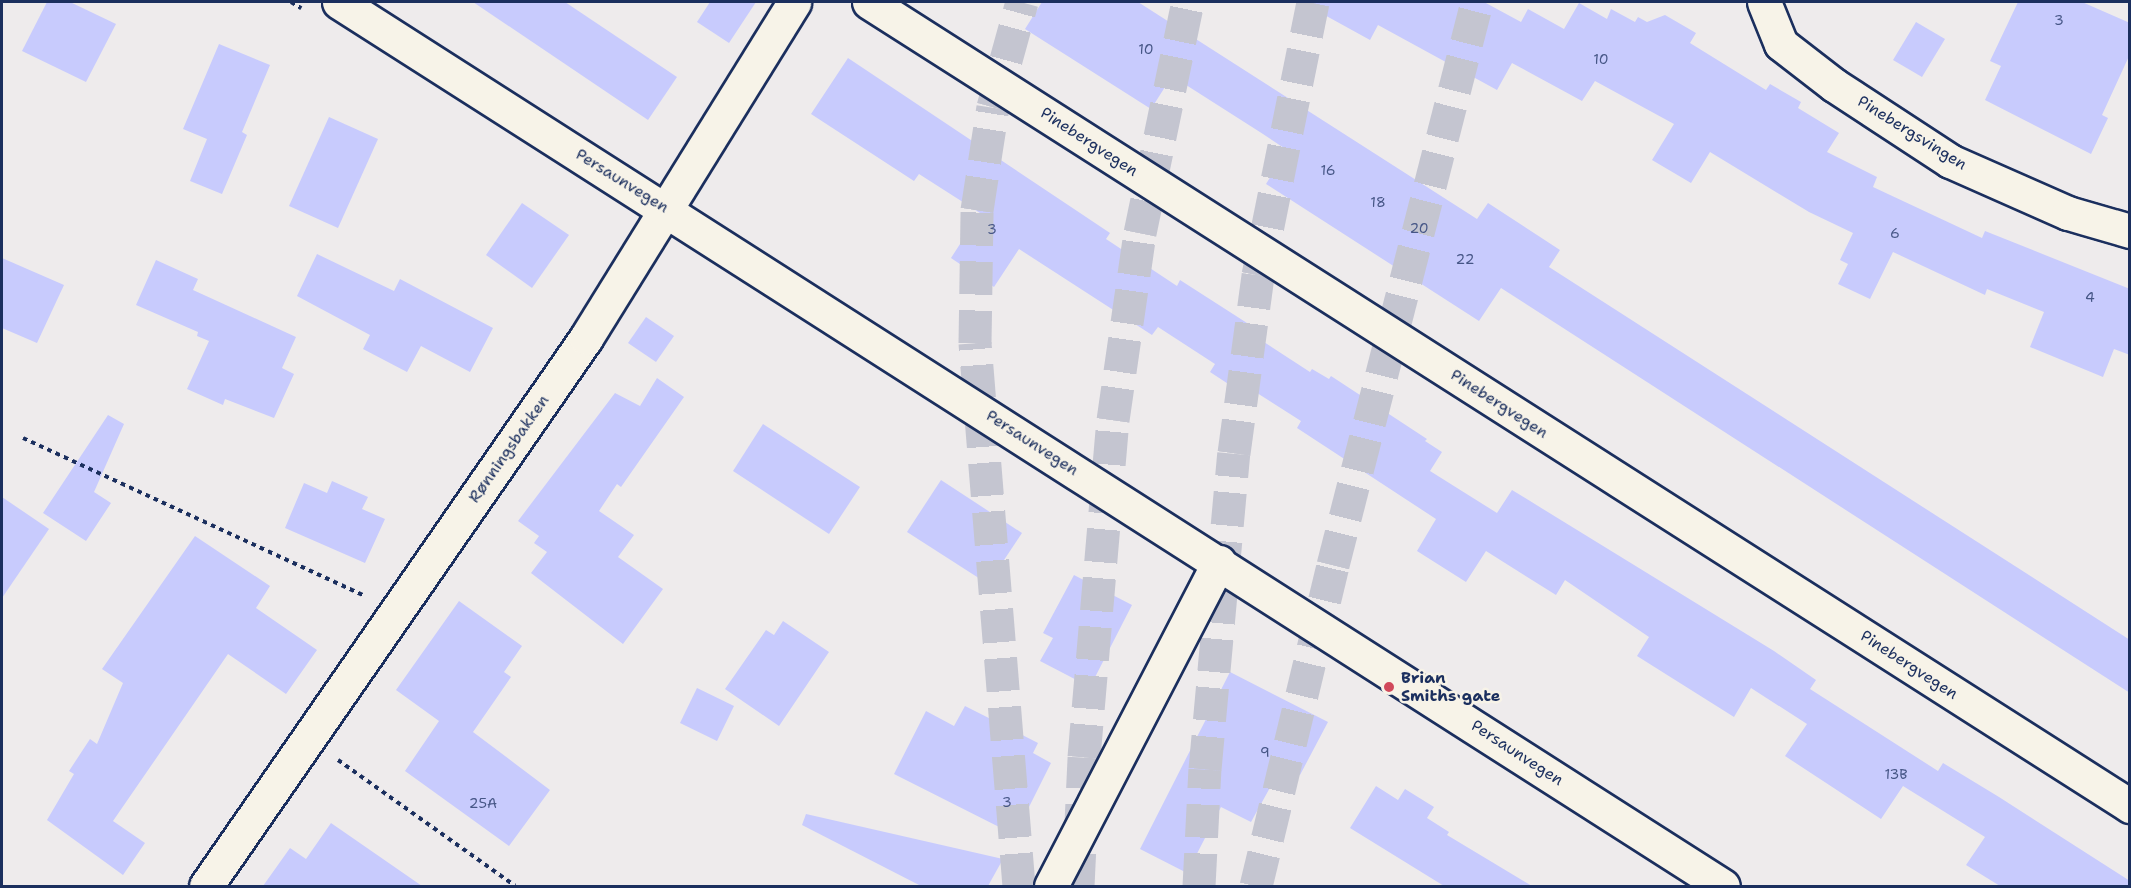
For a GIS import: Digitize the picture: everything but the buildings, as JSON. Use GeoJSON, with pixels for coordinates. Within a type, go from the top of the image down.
{"type":"FeatureCollection","features":[{"type":"Feature","properties":{"kind":"street","name":"Persaunvegen"},"geometry":{"type":"LineString","coordinates":[[339,2],[1723,886]]}},
{"type":"Feature","properties":{"kind":"street","name":"Rønningsbakken"},"geometry":{"type":"LineString","coordinates":[[206,886],[586,338],[795,2]]}},
{"type":"Feature","properties":{"kind":"street","name":"Pinebergvegen"},"geometry":{"type":"LineString","coordinates":[[869,2],[2130,806]]}},
{"type":"Feature","properties":{"kind":"street","name":"Pinebergsvingen"},"geometry":{"type":"LineString","coordinates":[[1764,2],[1781,44],[1834,85],[1950,160],[2068,213],[2130,231]]}},
{"type":"Feature","properties":{"kind":"street"},"geometry":{"type":"LineString","coordinates":[[1051,886],[1219,562]]}},
{"type":"Feature","properties":{"kind":"path"},"geometry":{"type":"LineString","coordinates":[[23,438],[397,611]]}},
{"type":"Feature","properties":{"kind":"path"},"geometry":{"type":"LineString","coordinates":[[308,738],[515,886]]}},
{"type":"Feature","properties":{"kind":"tunnel"},"geometry":{"type":"LineString","coordinates":[[1019,886],[975,343],[977,210],[993,107],[1022,2]]}},
{"type":"Feature","properties":{"kind":"tunnel"},"geometry":{"type":"LineString","coordinates":[[1078,886],[1084,757],[1113,420],[1140,233],[1188,2]]}},
{"type":"Feature","properties":{"kind":"tunnel"},"geometry":{"type":"LineString","coordinates":[[1199,886],[1205,769],[1234,453],[1258,275],[1313,2]]}},
{"type":"Feature","properties":{"kind":"tunnel"},"geometry":{"type":"LineString","coordinates":[[1256,886],[1333,565],[1477,2]]}},
{"type":"Feature","properties":{"kind":"place","name":"Brian Smiths gate"},"geometry":{"type":"Point","coordinates":[1389,687]}}]}
